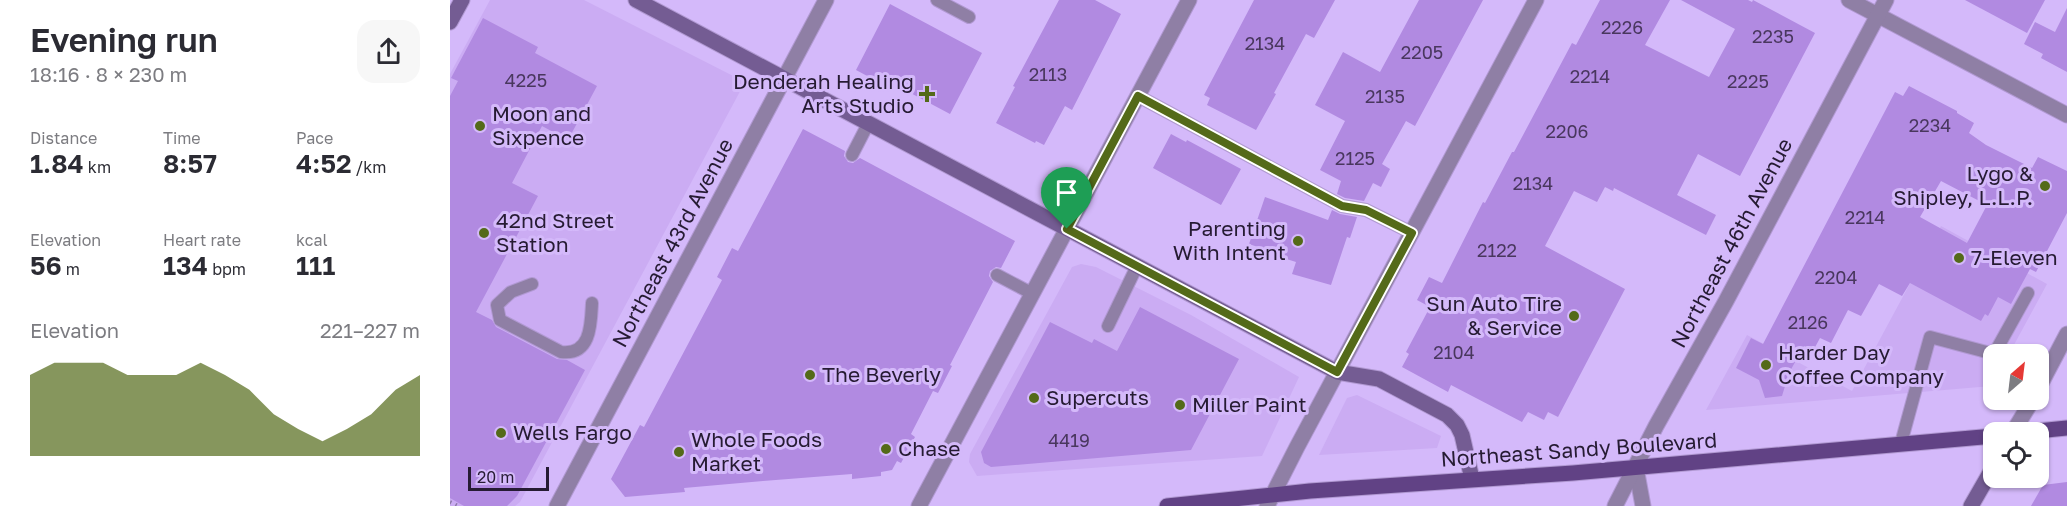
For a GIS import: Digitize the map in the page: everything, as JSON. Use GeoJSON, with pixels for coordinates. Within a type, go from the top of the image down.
{"type":"FeatureCollection","features":[{"type":"Feature","properties":{"kind":"main road"},"geometry":{"type":"LineString","coordinates":[[2049,430],[2067,428]]}},
{"type":"Feature","properties":{"kind":"main road","name":"Northeast Sandy Boulevard"},"geometry":{"type":"LineString","coordinates":[[1167,506],[1270,500],[1472,479],[1636,468],[1983,437]]}},
{"type":"Feature","properties":{"kind":"street"},"geometry":{"type":"LineString","coordinates":[[450,22],[462,0]]}},
{"type":"Feature","properties":{"kind":"street"},"geometry":{"type":"LineString","coordinates":[[636,0],[1337,372],[1378,379],[1447,415],[1457,425],[1462,435],[1472,479]]}},
{"type":"Feature","properties":{"kind":"street","name":"Northeast 43rd Avenue"},"geometry":{"type":"LineString","coordinates":[[557,506],[826,0]]}},
{"type":"Feature","properties":{"kind":"street"},"geometry":{"type":"LineString","coordinates":[[919,506],[1189,0]]}},
{"type":"Feature","properties":{"kind":"street"},"geometry":{"type":"LineString","coordinates":[[1270,500],[1536,0]]}},
{"type":"Feature","properties":{"kind":"street"},"geometry":{"type":"LineString","coordinates":[[1849,0],[2067,115]]}},
{"type":"Feature","properties":{"kind":"street","name":"Northeast 46th Avenue"},"geometry":{"type":"LineString","coordinates":[[1615,506],[1886,0]]}},
{"type":"Feature","properties":{"kind":"street"},"geometry":{"type":"LineString","coordinates":[[2049,361],[2067,334]]}},
{"type":"Feature","properties":{"kind":"street"},"geometry":{"type":"LineString","coordinates":[[1636,468],[1643,506]]}},
{"type":"Feature","properties":{"kind":"street"},"geometry":{"type":"LineString","coordinates":[[1971,506],[1983,485]]}},
{"type":"Feature","properties":{"kind":"lane"},"geometry":{"type":"LineString","coordinates":[[937,0],[969,17]]}},
{"type":"Feature","properties":{"kind":"lane"},"geometry":{"type":"LineString","coordinates":[[1138,96],[1342,206],[1366,210],[1412,233]]}},
{"type":"Feature","properties":{"kind":"lane"},"geometry":{"type":"LineString","coordinates":[[852,155],[868,124]]}},
{"type":"Feature","properties":{"kind":"lane"},"geometry":{"type":"LineString","coordinates":[[1108,326],[1137,266]]}},
{"type":"Feature","properties":{"kind":"lane"},"geometry":{"type":"LineString","coordinates":[[997,275],[1033,294]]}},
{"type":"Feature","properties":{"kind":"lane"},"geometry":{"type":"LineString","coordinates":[[532,284],[511,292],[497,305],[500,320],[561,352],[570,353],[580,348],[591,333],[592,303]]}},
{"type":"Feature","properties":{"kind":"lane"},"geometry":{"type":"LineString","coordinates":[[2000,344],[2028,293]]}},
{"type":"Feature","properties":{"kind":"lane"},"geometry":{"type":"LineString","coordinates":[[1900,443],[1930,337],[1983,351]]}},
{"type":"Feature","properties":{"kind":"path"},"geometry":{"type":"LineString","coordinates":[[450,502],[458,506]]}},
{"type":"Feature","properties":{"kind":"shaded area"},"geometry":{"type":"Polygon","coordinates":[[[490,0],[584,0],[745,82],[520,502],[515,506],[450,506],[450,74],[490,0]]]}},
{"type":"Feature","properties":{"kind":"shaded area"},"geometry":{"type":"Polygon","coordinates":[[[1941,226],[2047,284],[2014,344],[1983,344],[1983,387],[1706,410],[1747,335],[1852,391],[1941,226]]]}},
{"type":"Feature","properties":{"kind":"shaded area"},"geometry":{"type":"Polygon","coordinates":[[[1081,264],[1096,267],[1191,315],[1299,377],[1262,456],[977,476],[969,462],[970,454],[1072,267],[1081,264]]]}},
{"type":"Feature","properties":{"kind":"shaded area"},"geometry":{"type":"Polygon","coordinates":[[[1357,395],[1441,436],[1437,448],[1319,455],[1347,398],[1357,395]]]}},
{"type":"Feature","properties":{"kind":"building"},"geometry":{"type":"Polygon","coordinates":[[[1059,0],[1095,0],[1121,14],[1072,110],[1065,106],[1044,145],[1036,141],[1035,143],[996,123],[1059,0]]]}},
{"type":"Feature","properties":{"kind":"building"},"geometry":{"type":"Polygon","coordinates":[[[1254,0],[1335,0],[1314,38],[1306,34],[1256,130],[1207,105],[1210,98],[1204,95],[1254,0]]]}},
{"type":"Feature","properties":{"kind":"building"},"geometry":{"type":"Polygon","coordinates":[[[1419,0],[1483,0],[1415,126],[1406,121],[1382,164],[1390,169],[1381,187],[1373,183],[1364,201],[1345,198],[1337,194],[1341,181],[1320,170],[1345,121],[1315,105],[1343,52],[1380,72],[1419,0]]]}},
{"type":"Feature","properties":{"kind":"building"},"geometry":{"type":"Polygon","coordinates":[[[1600,0],[1670,0],[1645,45],[1709,77],[1735,29],[1681,0],[1748,0],[1752,2],[1753,0],[1815,33],[1740,176],[1698,154],[1677,195],[1716,215],[1706,235],[1614,188],[1613,191],[1605,187],[1597,202],[1574,191],[1545,246],[1625,289],[1558,417],[1548,412],[1544,420],[1528,412],[1522,422],[1451,385],[1448,392],[1402,367],[1409,354],[1406,352],[1430,307],[1417,300],[1429,277],[1442,283],[1483,202],[1485,203],[1514,152],[1572,43],[1576,45],[1600,0]]]}},
{"type":"Feature","properties":{"kind":"building"},"geometry":{"type":"Polygon","coordinates":[[[1965,0],[2045,0],[2027,33],[1965,0]]]}},
{"type":"Feature","properties":{"kind":"building"},"geometry":{"type":"Polygon","coordinates":[[[890,4],[982,53],[950,114],[888,81],[886,86],[856,70],[890,4]]]}},
{"type":"Feature","properties":{"kind":"building"},"geometry":{"type":"Polygon","coordinates":[[[2067,8],[2067,72],[2041,58],[2043,54],[2024,44],[2035,22],[2055,32],[2067,8]]]}},
{"type":"Feature","properties":{"kind":"building"},"geometry":{"type":"Polygon","coordinates":[[[483,18],[538,47],[535,53],[597,86],[568,140],[542,126],[512,183],[538,196],[476,312],[492,320],[496,327],[557,359],[567,360],[585,370],[517,496],[507,506],[464,506],[450,498],[450,96],[458,81],[451,78],[483,18]]]}},
{"type":"Feature","properties":{"kind":"building"},"geometry":{"type":"Polygon","coordinates":[[[1909,86],[1957,111],[1974,123],[1969,133],[1986,145],[2032,168],[2038,157],[2067,171],[2067,213],[2036,272],[2030,269],[2011,304],[1998,297],[1988,316],[1985,314],[1981,321],[1910,283],[1902,296],[1879,284],[1861,316],[1848,310],[1831,343],[1820,338],[1813,351],[1804,346],[1789,373],[1782,396],[1765,398],[1759,380],[1736,368],[1751,338],[1763,344],[1895,92],[1903,96],[1909,86]],[[1941,181],[1920,217],[1967,243],[1987,205],[1941,181]]]}},
{"type":"Feature","properties":{"kind":"building","name":"The Beverly"},"geometry":{"type":"Polygon","coordinates":[[[803,129],[845,151],[844,156],[848,162],[853,163],[860,158],[1015,241],[1001,268],[996,267],[990,271],[989,276],[993,282],[950,365],[952,366],[938,393],[933,391],[911,434],[915,437],[901,463],[897,461],[892,470],[881,472],[881,476],[852,479],[852,474],[763,481],[684,488],[685,492],[625,497],[611,479],[640,425],[644,427],[722,280],[717,277],[732,248],[738,251],[803,129]]]}},
{"type":"Feature","properties":{"kind":"building"},"geometry":{"type":"Polygon","coordinates":[[[1171,134],[1241,169],[1221,205],[1153,168],[1171,134]]]}},
{"type":"Feature","properties":{"kind":"building","name":"Parenting With Intent"},"geometry":{"type":"Polygon","coordinates":[[[1265,197],[1328,220],[1332,210],[1357,217],[1350,238],[1347,237],[1331,285],[1292,274],[1296,262],[1249,244],[1265,197]]]}},
{"type":"Feature","properties":{"kind":"building"},"geometry":{"type":"Polygon","coordinates":[[[1140,307],[1239,359],[1191,450],[991,467],[984,463],[981,452],[1050,322],[1092,343],[1094,339],[1117,351],[1140,307]]]}},
{"type":"Feature","properties":{"kind":"building"},"geometry":{"type":"Polygon","coordinates":[[[2067,482],[2067,506],[2031,506],[2041,488],[2049,488],[2049,484],[2067,482]]]}},
{"type":"Feature","properties":{"kind":"place","name":"Denderah Healing Arts Studio"},"geometry":{"type":"Point","coordinates":[927,94]}},
{"type":"Feature","properties":{"kind":"place","name":"Moon and Sixpence"},"geometry":{"type":"Point","coordinates":[480,126]}},
{"type":"Feature","properties":{"kind":"place","name":"Lygo & Shipley, L.L.P."},"geometry":{"type":"Point","coordinates":[2045,186]}},
{"type":"Feature","properties":{"kind":"place","name":"42nd Street Station"},"geometry":{"type":"Point","coordinates":[484,233]}},
{"type":"Feature","properties":{"kind":"place","name":"Parenting With Intent"},"geometry":{"type":"Point","coordinates":[1298,241]}},
{"type":"Feature","properties":{"kind":"place","name":"7-Eleven"},"geometry":{"type":"Point","coordinates":[1959,258]}},
{"type":"Feature","properties":{"kind":"place","name":"Sun Auto Tire & Service"},"geometry":{"type":"Point","coordinates":[1574,316]}},
{"type":"Feature","properties":{"kind":"place","name":"Harder Day Coffee Company"},"geometry":{"type":"Point","coordinates":[1766,365]}},
{"type":"Feature","properties":{"kind":"place","name":"The Beverly"},"geometry":{"type":"Point","coordinates":[810,375]}},
{"type":"Feature","properties":{"kind":"place","name":"Supercuts"},"geometry":{"type":"Point","coordinates":[1034,398]}},
{"type":"Feature","properties":{"kind":"place","name":"Miller Paint"},"geometry":{"type":"Point","coordinates":[1180,405]}},
{"type":"Feature","properties":{"kind":"place","name":"Wells Fargo"},"geometry":{"type":"Point","coordinates":[501,433]}},
{"type":"Feature","properties":{"kind":"place","name":"Chase"},"geometry":{"type":"Point","coordinates":[886,449]}},
{"type":"Feature","properties":{"kind":"place","name":"Whole Foods Market"},"geometry":{"type":"Point","coordinates":[679,452]}},
{"type":"Feature","properties":{"kind":"route"},"geometry":{"type":"LineString","coordinates":[[1138,96],[1342,206],[1366,210],[1412,233],[1337,372],[1067,229],[1138,96]]}}]}
